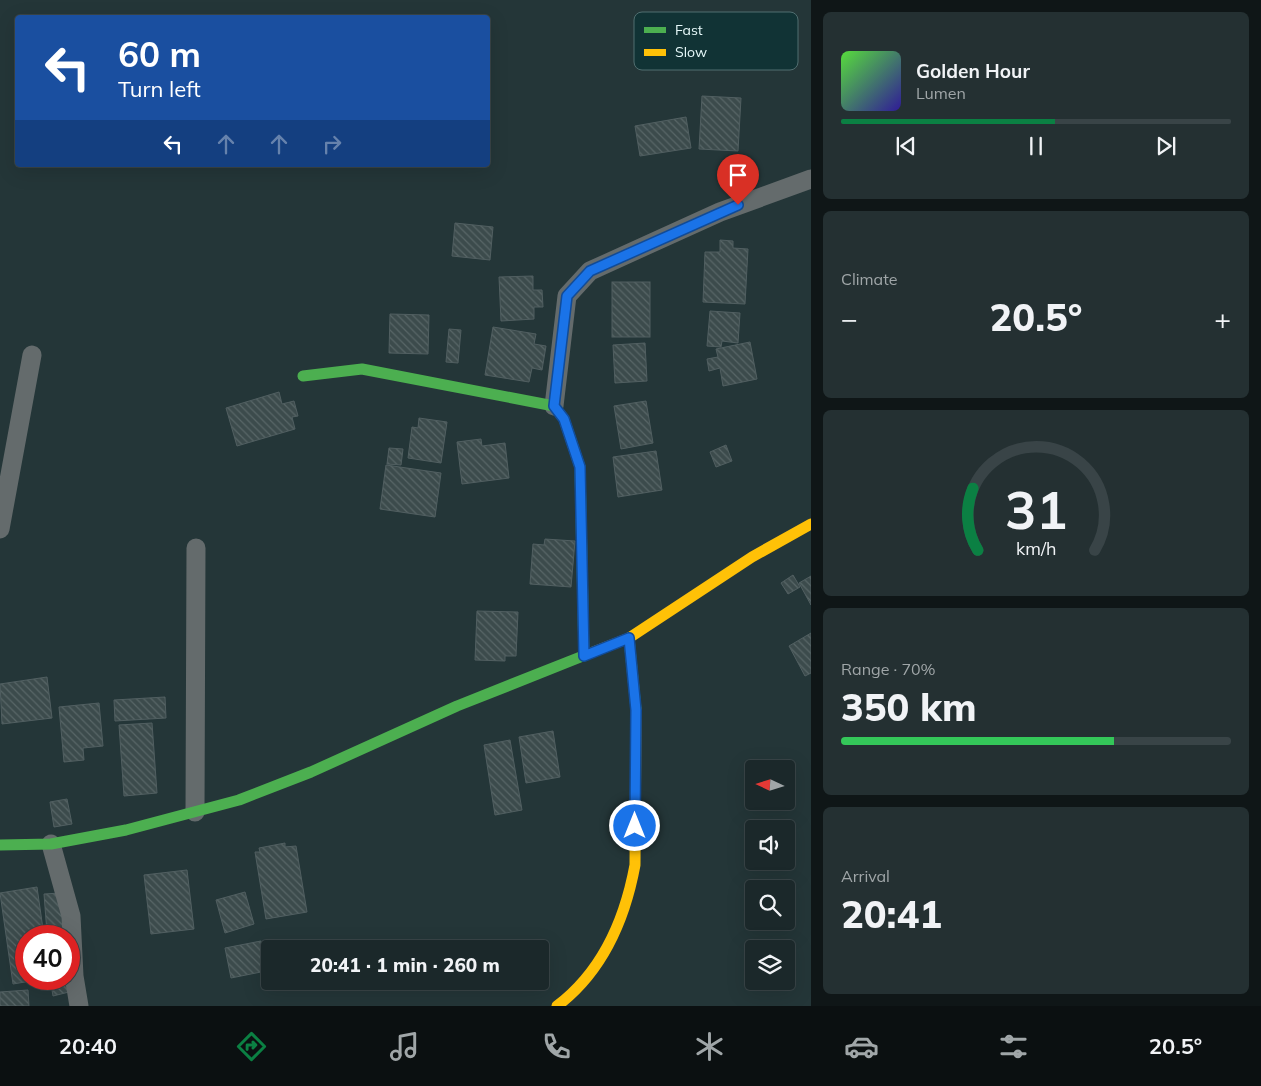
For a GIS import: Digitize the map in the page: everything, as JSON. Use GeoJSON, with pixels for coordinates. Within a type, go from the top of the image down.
{"type":"FeatureCollection","features":[{"type":"Feature","properties":{"kind":"street"},"geometry":{"type":"LineString","coordinates":[[554,406],[567,296],[590,271],[720,212],[811,179]]}},
{"type":"Feature","properties":{"kind":"street"},"geometry":{"type":"LineString","coordinates":[[0,529],[32,356]]}},
{"type":"Feature","properties":{"kind":"street"},"geometry":{"type":"LineString","coordinates":[[303,376],[362,369],[554,406],[564,419],[580,467],[584,656]]}},
{"type":"Feature","properties":{"kind":"street"},"geometry":{"type":"LineString","coordinates":[[0,845],[51,844],[126,830],[239,800],[311,772],[457,706],[629,638],[752,557],[811,524]]}},
{"type":"Feature","properties":{"kind":"street"},"geometry":{"type":"LineString","coordinates":[[195,812],[196,548]]}},
{"type":"Feature","properties":{"kind":"street"},"geometry":{"type":"LineString","coordinates":[[557,1006],[572,995],[590,976],[623,912],[632,885],[635,865],[636,710],[629,638]]}},
{"type":"Feature","properties":{"kind":"street"},"geometry":{"type":"LineString","coordinates":[[51,844],[71,916],[74,976],[79,1006]]}},
{"type":"Feature","properties":{"kind":"building"},"geometry":{"type":"Polygon","coordinates":[[[702,96],[741,98],[738,151],[699,149],[702,96]]]}},
{"type":"Feature","properties":{"kind":"building"},"geometry":{"type":"Polygon","coordinates":[[[686,117],[691,148],[640,156],[635,126],[686,117]]]}},
{"type":"Feature","properties":{"kind":"building"},"geometry":{"type":"Polygon","coordinates":[[[455,223],[493,227],[490,260],[452,256],[455,223]]]}},
{"type":"Feature","properties":{"kind":"building"},"geometry":{"type":"Polygon","coordinates":[[[720,240],[733,241],[733,248],[748,249],[745,304],[703,302],[705,252],[720,252],[720,240]]]}},
{"type":"Feature","properties":{"kind":"building"},"geometry":{"type":"Polygon","coordinates":[[[533,276],[533,290],[542,290],[543,307],[534,307],[534,319],[501,321],[499,277],[533,276]]]}},
{"type":"Feature","properties":{"kind":"building"},"geometry":{"type":"Polygon","coordinates":[[[612,282],[650,282],[650,337],[612,337],[612,282]]]}},
{"type":"Feature","properties":{"kind":"building"},"geometry":{"type":"Polygon","coordinates":[[[710,311],[740,313],[738,343],[722,341],[721,347],[707,346],[710,311]]]}},
{"type":"Feature","properties":{"kind":"building"},"geometry":{"type":"Polygon","coordinates":[[[390,314],[429,315],[428,354],[389,353],[390,314]]]}},
{"type":"Feature","properties":{"kind":"building"},"geometry":{"type":"Polygon","coordinates":[[[493,327],[536,334],[534,344],[546,346],[542,370],[532,368],[529,382],[485,375],[493,327]]]}},
{"type":"Feature","properties":{"kind":"building"},"geometry":{"type":"Polygon","coordinates":[[[449,329],[461,330],[458,363],[446,362],[449,329]]]}},
{"type":"Feature","properties":{"kind":"building"},"geometry":{"type":"Polygon","coordinates":[[[750,342],[757,379],[723,386],[720,368],[709,371],[707,359],[718,357],[716,349],[750,342]]]}},
{"type":"Feature","properties":{"kind":"building"},"geometry":{"type":"Polygon","coordinates":[[[645,343],[647,381],[615,383],[613,345],[645,343]]]}},
{"type":"Feature","properties":{"kind":"building"},"geometry":{"type":"Polygon","coordinates":[[[279,392],[282,404],[294,401],[298,416],[292,417],[295,429],[237,446],[226,408],[279,392]]]}},
{"type":"Feature","properties":{"kind":"building"},"geometry":{"type":"Polygon","coordinates":[[[646,401],[653,443],[621,449],[614,406],[646,401]]]}},
{"type":"Feature","properties":{"kind":"building"},"geometry":{"type":"Polygon","coordinates":[[[419,418],[447,422],[441,463],[408,458],[412,427],[418,428],[419,418]]]}},
{"type":"Feature","properties":{"kind":"building"},"geometry":{"type":"Polygon","coordinates":[[[481,439],[482,446],[505,443],[509,478],[462,484],[457,442],[481,439]]]}},
{"type":"Feature","properties":{"kind":"building"},"geometry":{"type":"Polygon","coordinates":[[[726,445],[732,461],[716,467],[710,452],[726,445]]]}},
{"type":"Feature","properties":{"kind":"building"},"geometry":{"type":"Polygon","coordinates":[[[389,448],[403,449],[401,465],[387,464],[389,448]]]}},
{"type":"Feature","properties":{"kind":"building"},"geometry":{"type":"Polygon","coordinates":[[[656,451],[662,490],[618,497],[613,457],[656,451]]]}},
{"type":"Feature","properties":{"kind":"building"},"geometry":{"type":"Polygon","coordinates":[[[386,465],[441,473],[435,517],[380,509],[386,465]]]}},
{"type":"Feature","properties":{"kind":"building"},"geometry":{"type":"Polygon","coordinates":[[[545,539],[575,541],[571,587],[530,584],[533,544],[544,545],[545,539]]]}},
{"type":"Feature","properties":{"kind":"building"},"geometry":{"type":"Polygon","coordinates":[[[793,575],[800,587],[788,594],[781,583],[793,575]]]}},
{"type":"Feature","properties":{"kind":"building"},"geometry":{"type":"Polygon","coordinates":[[[811,576],[811,605],[799,583],[811,576]]]}},
{"type":"Feature","properties":{"kind":"building"},"geometry":{"type":"Polygon","coordinates":[[[477,611],[518,612],[516,656],[505,656],[505,661],[475,660],[477,611]]]}},
{"type":"Feature","properties":{"kind":"building"},"geometry":{"type":"Polygon","coordinates":[[[811,633],[811,673],[805,676],[789,646],[811,633]]]}},
{"type":"Feature","properties":{"kind":"building"},"geometry":{"type":"Polygon","coordinates":[[[47,677],[52,718],[2,724],[0,684],[47,677]]]}},
{"type":"Feature","properties":{"kind":"building"},"geometry":{"type":"Polygon","coordinates":[[[165,697],[166,718],[115,721],[114,700],[165,697]]]}},
{"type":"Feature","properties":{"kind":"building"},"geometry":{"type":"Polygon","coordinates":[[[99,703],[103,746],[83,748],[84,760],[64,762],[59,707],[99,703]]]}},
{"type":"Feature","properties":{"kind":"building"},"geometry":{"type":"Polygon","coordinates":[[[152,723],[157,793],[124,796],[119,725],[152,723]]]}},
{"type":"Feature","properties":{"kind":"building"},"geometry":{"type":"Polygon","coordinates":[[[553,731],[560,777],[526,783],[519,737],[553,731]]]}},
{"type":"Feature","properties":{"kind":"building"},"geometry":{"type":"Polygon","coordinates":[[[510,740],[522,810],[495,815],[484,745],[510,740]]]}},
{"type":"Feature","properties":{"kind":"building"},"geometry":{"type":"Polygon","coordinates":[[[67,799],[72,824],[54,827],[50,802],[67,799]]]}},
{"type":"Feature","properties":{"kind":"building"},"geometry":{"type":"Polygon","coordinates":[[[285,843],[285,847],[296,846],[307,912],[266,919],[255,852],[260,852],[259,848],[285,843]]]}},
{"type":"Feature","properties":{"kind":"building"},"geometry":{"type":"Polygon","coordinates":[[[187,870],[194,929],[151,934],[144,875],[187,870]]]}},
{"type":"Feature","properties":{"kind":"building"},"geometry":{"type":"Polygon","coordinates":[[[37,887],[42,925],[15,925],[15,984],[13,984],[0,893],[37,887]]]}},
{"type":"Feature","properties":{"kind":"building"},"geometry":{"type":"Polygon","coordinates":[[[245,892],[254,924],[225,933],[216,900],[245,892]]]}},
{"type":"Feature","properties":{"kind":"building"},"geometry":{"type":"Polygon","coordinates":[[[61,893],[64,925],[46,925],[44,894],[61,893]]]}},
{"type":"Feature","properties":{"kind":"building"},"geometry":{"type":"Polygon","coordinates":[[[261,941],[261,972],[231,978],[225,948],[261,941]]]}},
{"type":"Feature","properties":{"kind":"building"},"geometry":{"type":"Polygon","coordinates":[[[28,990],[29,1006],[0,1006],[0,992],[28,990]]]}},
{"type":"Feature","properties":{"kind":"building"},"geometry":{"type":"Polygon","coordinates":[[[52,990],[69,990],[69,992],[53,996],[52,990]]]}},
{"type":"Feature","properties":{"kind":"traffic: fast"},"geometry":{"type":"LineString","coordinates":[[303,376],[362,369],[554,406],[564,419],[580,467],[584,656]]}},
{"type":"Feature","properties":{"kind":"traffic: fast"},"geometry":{"type":"LineString","coordinates":[[629,638],[636,709]]}},
{"type":"Feature","properties":{"kind":"traffic: fast"},"geometry":{"type":"LineString","coordinates":[[0,845],[51,844],[126,830],[239,800],[311,772],[457,706],[588,654]]}},
{"type":"Feature","properties":{"kind":"traffic: slow"},"geometry":{"type":"LineString","coordinates":[[588,654],[629,638],[752,557],[811,524]]}},
{"type":"Feature","properties":{"kind":"traffic: slow"},"geometry":{"type":"LineString","coordinates":[[557,1006],[573,992],[599,961],[618,924],[631,885],[635,865],[636,709]]}},
{"type":"Feature","properties":{"kind":"route"},"geometry":{"type":"LineString","coordinates":[[635,826],[636,710],[629,638],[584,656],[580,467],[564,419],[554,406],[567,296],[590,271],[738,205]]}}]}
